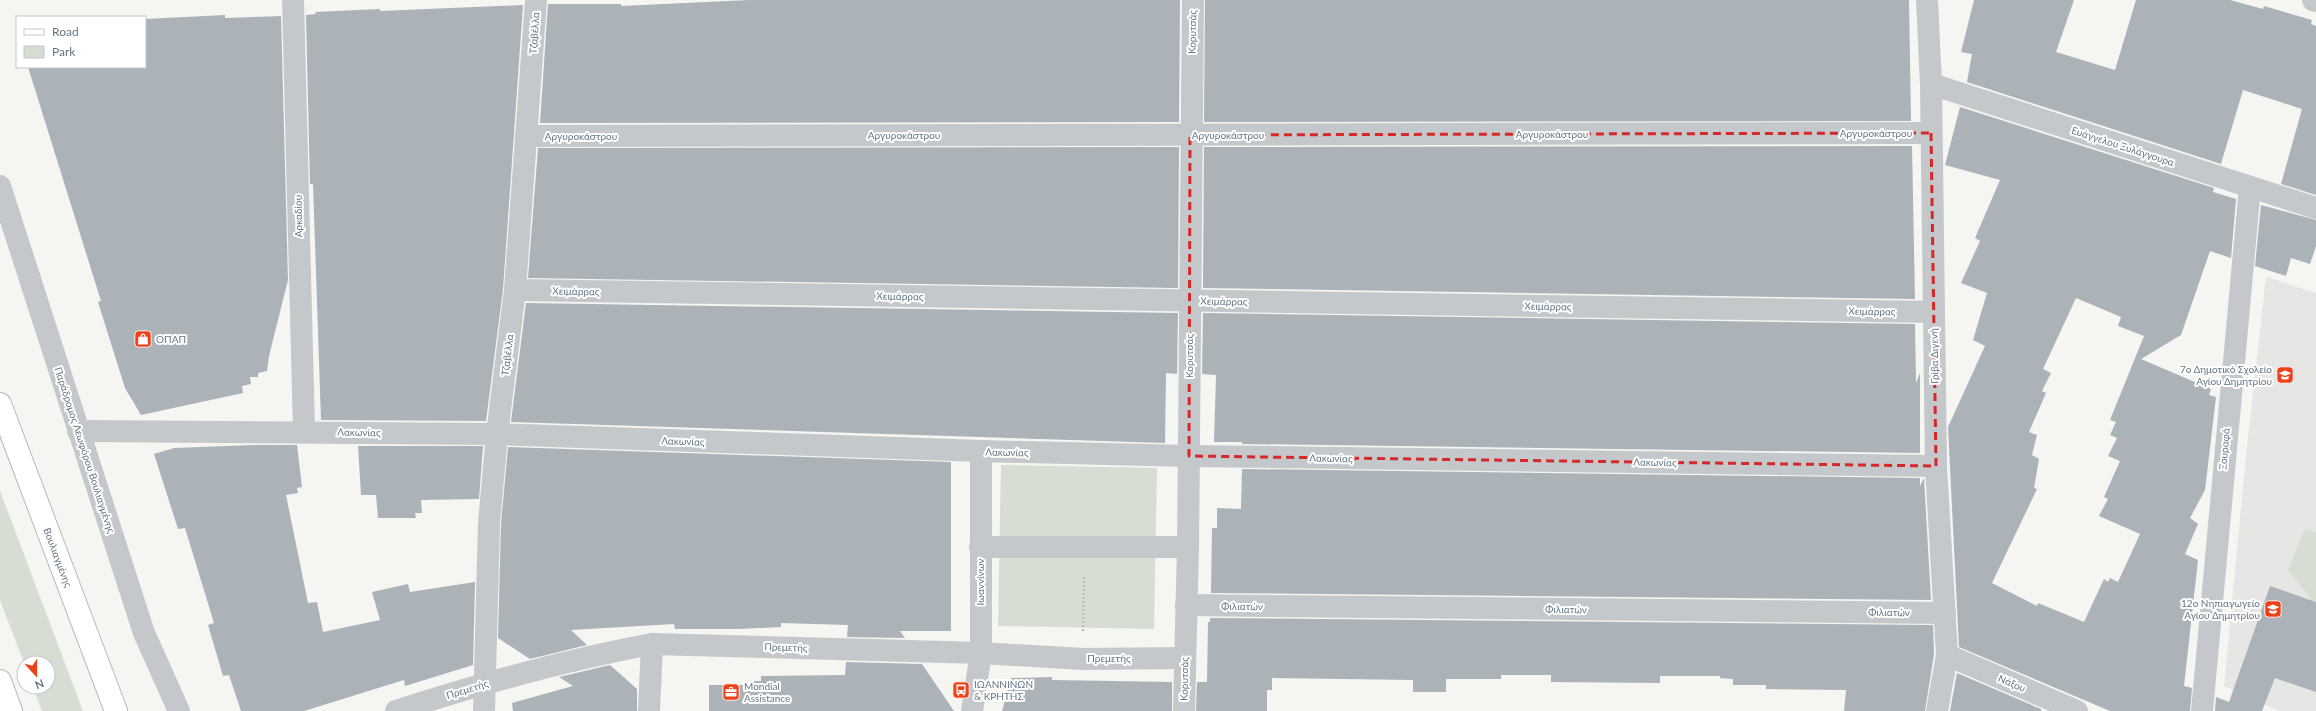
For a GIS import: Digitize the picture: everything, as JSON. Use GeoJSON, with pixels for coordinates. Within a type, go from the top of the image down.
{"type":"FeatureCollection","features":[{"type":"Feature","properties":{"kind":"main road","name":"Βουλιαγμένης"},"geometry":{"type":"LineString","coordinates":[[0,404],[116,711]]}},
{"type":"Feature","properties":{"kind":"main road"},"geometry":{"type":"LineString","coordinates":[[0,681],[11,711]]}},
{"type":"Feature","properties":{"kind":"street","name":"Αρκαδίου"},"geometry":{"type":"LineString","coordinates":[[293,0],[304,432]]}},
{"type":"Feature","properties":{"kind":"street","name":"Τζαβέλλα"},"geometry":{"type":"LineString","coordinates":[[484,711],[486,682],[489,523],[497,434],[515,290],[536,0]]}},
{"type":"Feature","properties":{"kind":"street","name":"Κορυτσάς"},"geometry":{"type":"LineString","coordinates":[[1184,711],[1184,658],[1188,547],[1188,301],[1193,0]]}},
{"type":"Feature","properties":{"kind":"street","name":"Γρίβα Διγενή"},"geometry":{"type":"LineString","coordinates":[[1927,0],[1931,84],[1936,466],[1947,655],[1937,711]]}},
{"type":"Feature","properties":{"kind":"street","name":"Ευάγγελου Ξυλάγγουρα"},"geometry":{"type":"LineString","coordinates":[[1931,84],[2316,208]]}},
{"type":"Feature","properties":{"kind":"street","name":"Αργυροκάστρου"},"geometry":{"type":"LineString","coordinates":[[526,136],[1931,133]]}},
{"type":"Feature","properties":{"kind":"street","name":"Παράδρομος Λεωφόρου Βουλιαγμένης"},"geometry":{"type":"LineString","coordinates":[[0,186],[144,633],[179,711]]}},
{"type":"Feature","properties":{"kind":"street","name":"Ξουραφά"},"geometry":{"type":"LineString","coordinates":[[2202,711],[2250,187]]}},
{"type":"Feature","properties":{"kind":"street","name":"Χειμάρρας"},"geometry":{"type":"LineString","coordinates":[[515,290],[1934,312]]}},
{"type":"Feature","properties":{"kind":"street","name":"Λακωνίας"},"geometry":{"type":"LineString","coordinates":[[78,430],[497,434],[980,452],[1936,466]]}},
{"type":"Feature","properties":{"kind":"street","name":"Ιωαννίνων"},"geometry":{"type":"LineString","coordinates":[[972,711],[981,653],[980,452]]}},
{"type":"Feature","properties":{"kind":"street"},"geometry":{"type":"LineString","coordinates":[[980,548],[1188,547]]}},
{"type":"Feature","properties":{"kind":"street","name":"Φιλιατών"},"geometry":{"type":"LineString","coordinates":[[1186,606],[1945,613]]}},
{"type":"Feature","properties":{"kind":"street"},"geometry":{"type":"LineString","coordinates":[[649,711],[652,644]]}},
{"type":"Feature","properties":{"kind":"street","name":"Πρεμετής"},"geometry":{"type":"LineString","coordinates":[[396,711],[486,682],[605,652],[652,644],[981,653],[1083,658],[1184,658]]}},
{"type":"Feature","properties":{"kind":"street","name":"Νάξου"},"geometry":{"type":"LineString","coordinates":[[1947,655],[2077,711]]}},
{"type":"Feature","properties":{"kind":"path"},"geometry":{"type":"LineString","coordinates":[[1083,658],[1084,547]]}},
{"type":"Feature","properties":{"kind":"highlighted area"},"geometry":{"type":"Polygon","coordinates":[[[1931,133],[1936,466],[1189,456],[1190,135],[1931,133]]]}},
{"type":"Feature","properties":{"kind":"shaded area","name":"12ο Νηπιαγωγείο Αγίου Δημητρίου"},"geometry":{"type":"Polygon","coordinates":[[[2266,277],[2316,293],[2316,711],[2279,711],[2224,686],[2246,456],[2266,277]]]}},
{"type":"Feature","properties":{"kind":"green space"},"geometry":{"type":"Polygon","coordinates":[[[1001,465],[1157,468],[1154,629],[998,626],[1001,465]]]}},
{"type":"Feature","properties":{"kind":"green space"},"geometry":{"type":"Polygon","coordinates":[[[0,491],[83,711],[42,711],[36,695],[56,695],[56,655],[21,655],[0,600],[0,491]]]}},
{"type":"Feature","properties":{"kind":"green space"},"geometry":{"type":"Polygon","coordinates":[[[2305,529],[2316,533],[2316,602],[2312,600],[2288,570],[2305,529]]]}},
{"type":"Feature","properties":{"kind":"building"},"geometry":{"type":"Polygon","coordinates":[[[749,0],[1180,0],[1179,122],[540,123],[548,4],[621,4],[621,6],[749,0]]]}},
{"type":"Feature","properties":{"kind":"building"},"geometry":{"type":"Polygon","coordinates":[[[1205,0],[1909,0],[1911,121],[1204,122],[1205,0]]]}},
{"type":"Feature","properties":{"kind":"building"},"geometry":{"type":"Polygon","coordinates":[[[1974,0],[2074,0],[2056,52],[2115,70],[2136,0],[2230,0],[2263,9],[2264,6],[2312,20],[2311,24],[2316,26],[2316,195],[2281,184],[2302,109],[2243,90],[2221,164],[1967,82],[1972,54],[1961,52],[1974,0]]]}},
{"type":"Feature","properties":{"kind":"building"},"geometry":{"type":"Polygon","coordinates":[[[523,5],[503,289],[486,421],[321,420],[313,184],[310,184],[306,15],[316,14],[315,12],[380,9],[380,11],[523,5]]]}},
{"type":"Feature","properties":{"kind":"building"},"geometry":{"type":"Polygon","coordinates":[[[225,15],[225,18],[281,16],[288,280],[269,356],[267,371],[258,373],[258,377],[250,377],[251,384],[242,386],[243,393],[141,415],[125,388],[98,302],[101,301],[28,68],[146,68],[146,19],[225,15]]]}},
{"type":"Feature","properties":{"kind":"building"},"geometry":{"type":"Polygon","coordinates":[[[1960,107],[2214,188],[2213,192],[2236,199],[2231,258],[2210,251],[2181,335],[2141,359],[2211,389],[2209,395],[2216,397],[2205,490],[2190,518],[2198,524],[2185,554],[2198,560],[2184,686],[2192,688],[2190,711],[2110,711],[1959,647],[1948,427],[1985,346],[1973,340],[1987,293],[1961,283],[1980,241],[1975,238],[2000,180],[1945,165],[1960,107]],[[2076,298],[2043,369],[2051,373],[2042,391],[2046,393],[2029,432],[2037,435],[2032,455],[2039,459],[2034,488],[2037,489],[1992,583],[2037,606],[2038,603],[2084,622],[2104,579],[2108,582],[2110,578],[2118,582],[2140,534],[2099,516],[2108,499],[2104,497],[2120,461],[2108,456],[2117,438],[2110,435],[2116,422],[2110,420],[2144,336],[2118,326],[2121,317],[2076,298]]]}},
{"type":"Feature","properties":{"kind":"building"},"geometry":{"type":"Polygon","coordinates":[[[1912,146],[1915,299],[1203,288],[1204,147],[1912,146]]]}},
{"type":"Feature","properties":{"kind":"building"},"geometry":{"type":"Polygon","coordinates":[[[1179,147],[1178,288],[528,278],[538,148],[1179,147]]]}},
{"type":"Feature","properties":{"kind":"building"},"geometry":{"type":"Polygon","coordinates":[[[2261,205],[2316,220],[2316,246],[2310,264],[2291,258],[2286,276],[2255,266],[2261,205]]]}},
{"type":"Feature","properties":{"kind":"building"},"geometry":{"type":"Polygon","coordinates":[[[526,303],[1178,313],[1177,374],[1166,373],[1165,443],[511,422],[526,303]]]}},
{"type":"Feature","properties":{"kind":"building"},"geometry":{"type":"Polygon","coordinates":[[[1203,313],[1915,324],[1916,383],[1920,373],[1920,453],[1242,444],[1242,442],[1214,442],[1216,375],[1202,374],[1203,313]]]}},
{"type":"Feature","properties":{"kind":"building"},"geometry":{"type":"Polygon","coordinates":[[[297,445],[302,487],[297,488],[298,493],[286,495],[308,603],[317,602],[323,632],[380,620],[372,592],[408,584],[410,592],[475,582],[473,665],[405,686],[404,680],[304,711],[241,711],[229,675],[223,676],[208,625],[214,623],[185,528],[178,529],[154,454],[174,448],[297,445]]]}},
{"type":"Feature","properties":{"kind":"building"},"geometry":{"type":"Polygon","coordinates":[[[358,446],[483,446],[479,499],[421,500],[422,513],[415,513],[416,518],[378,518],[376,495],[361,495],[358,446]]]}},
{"type":"Feature","properties":{"kind":"building"},"geometry":{"type":"Polygon","coordinates":[[[508,447],[951,462],[951,631],[900,631],[905,638],[847,637],[848,625],[781,623],[781,627],[739,629],[675,629],[674,624],[571,630],[587,645],[530,659],[498,638],[501,524],[508,447]]]}},
{"type":"Feature","properties":{"kind":"building"},"geometry":{"type":"Polygon","coordinates":[[[1242,469],[1920,478],[1920,486],[1924,478],[1931,600],[1211,593],[1212,528],[1217,528],[1217,508],[1241,509],[1242,469]]]}},
{"type":"Feature","properties":{"kind":"building"},"geometry":{"type":"Polygon","coordinates":[[[2270,586],[2316,602],[2316,692],[2275,678],[2262,711],[2215,711],[2216,697],[2229,702],[2270,586]]]}},
{"type":"Feature","properties":{"kind":"building"},"geometry":{"type":"Polygon","coordinates":[[[1210,618],[1933,625],[1934,654],[1925,711],[1844,711],[1846,690],[1766,689],[1766,685],[1733,685],[1733,679],[1720,678],[1720,676],[1660,676],[1660,683],[1551,682],[1551,675],[1501,675],[1501,679],[1446,679],[1446,692],[1413,692],[1413,680],[1272,678],[1272,690],[1267,690],[1267,711],[1196,711],[1197,682],[1207,682],[1208,622],[1210,622],[1210,618]]]}},
{"type":"Feature","properties":{"kind":"building"},"geometry":{"type":"Polygon","coordinates":[[[846,662],[922,664],[954,711],[709,711],[709,685],[754,685],[754,681],[761,681],[761,676],[845,675],[846,662]]]}},
{"type":"Feature","properties":{"kind":"building"},"geometry":{"type":"Polygon","coordinates":[[[610,665],[637,689],[637,711],[513,711],[512,703],[573,686],[559,677],[610,665]]]}},
{"type":"Feature","properties":{"kind":"building"},"geometry":{"type":"Polygon","coordinates":[[[1957,673],[2041,709],[2041,711],[1950,711],[1957,673]]]}},
{"type":"Feature","properties":{"kind":"building"},"geometry":{"type":"Polygon","coordinates":[[[1052,677],[1052,680],[1172,682],[1172,711],[1002,711],[1011,678],[1052,677]]]}},
{"type":"Feature","properties":{"kind":"place","name":"ΟΠΑΠ"},"geometry":{"type":"Point","coordinates":[143,339]}},
{"type":"Feature","properties":{"kind":"place","name":"7ο Δημοτικό Σχολείο Αγίου Δημητρίου"},"geometry":{"type":"Point","coordinates":[2285,375]}},
{"type":"Feature","properties":{"kind":"place","name":"12ο Νηπιαγωγείο Αγίου Δημητρίου"},"geometry":{"type":"Point","coordinates":[2273,609]}},
{"type":"Feature","properties":{"kind":"place","name":"ΙΩΑΝΝΙΝΩΝ & ΚΡΗΤΗΣ"},"geometry":{"type":"Point","coordinates":[961,690]}},
{"type":"Feature","properties":{"kind":"place","name":"Mondial Assistance"},"geometry":{"type":"Point","coordinates":[731,692]}}]}
